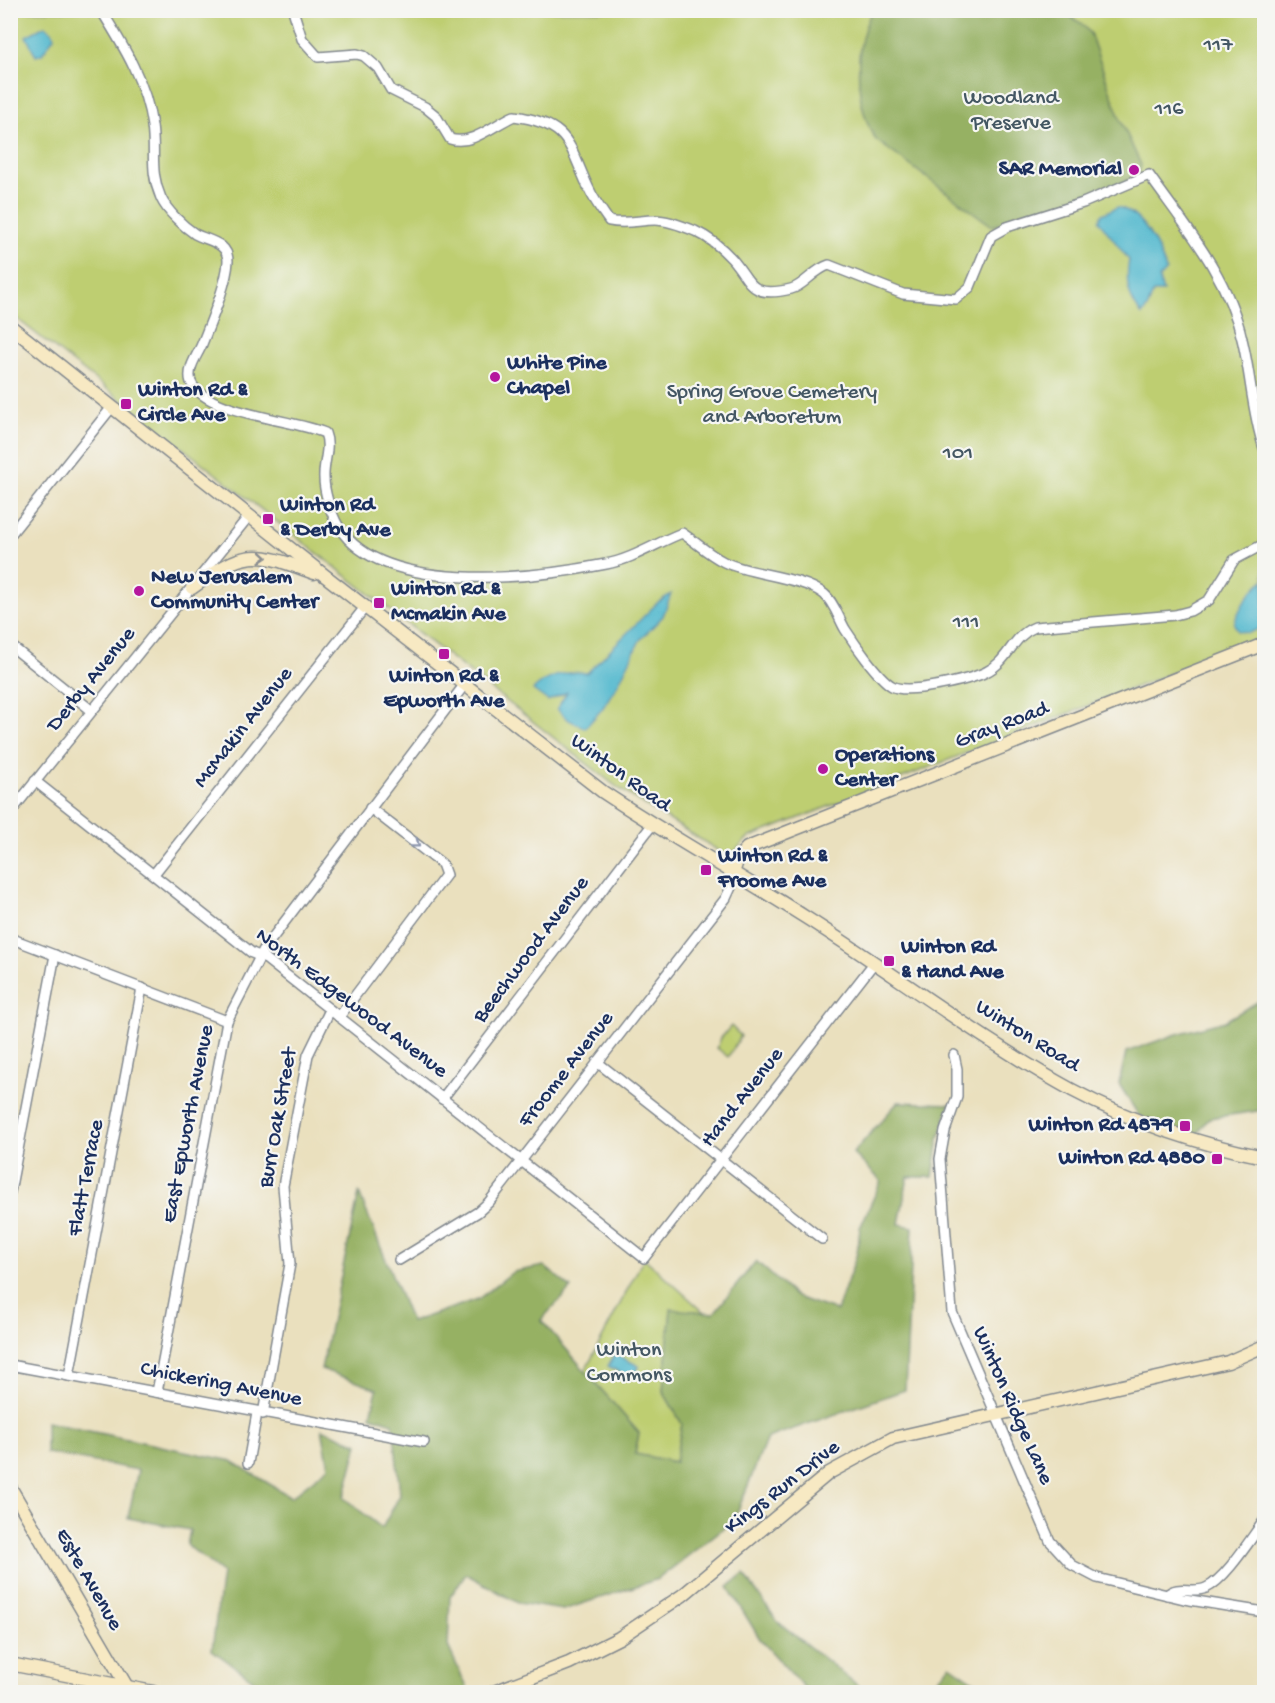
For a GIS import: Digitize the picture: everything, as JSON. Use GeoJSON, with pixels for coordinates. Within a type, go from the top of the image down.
{"type":"FeatureCollection","features":[{"type":"Feature","properties":{"kind":"street"},"geometry":{"type":"LineString","coordinates":[[101,10],[134,64],[144,92],[152,127],[152,171],[163,203],[195,234],[219,243],[226,251],[228,261],[224,278],[191,367],[189,379],[193,386],[210,399],[278,422],[325,433],[328,441],[323,477],[336,522],[356,548],[377,560],[427,573],[499,577],[607,564],[646,551],[682,533],[724,562],[824,594],[846,632],[888,683],[901,689],[944,684],[986,672],[1002,662],[1022,633],[1035,627],[1175,615],[1190,611],[1209,600],[1234,560],[1264,544]]}},
{"type":"Feature","properties":{"kind":"street"},"geometry":{"type":"LineString","coordinates":[[293,10],[302,39],[318,57],[357,54],[364,56],[378,68],[391,90],[425,107],[436,116],[450,139],[458,141],[477,136],[514,116],[552,126],[564,135],[574,149],[589,189],[609,221],[625,223],[663,221],[696,231],[726,252],[749,285],[756,289],[778,291],[796,287],[813,272],[829,265],[903,294],[956,299],[970,287],[991,236],[1007,227],[1083,203],[1149,175],[1220,276],[1231,302],[1243,340],[1264,448]]}},
{"type":"Feature","properties":{"kind":"street","name":"Winton Road"},"geometry":{"type":"LineString","coordinates":[[10,326],[603,792],[652,825],[733,873],[1026,1063],[1073,1090],[1175,1134],[1264,1157]]}},
{"type":"Feature","properties":{"kind":"street"},"geometry":{"type":"LineString","coordinates":[[10,535],[112,406]]}},
{"type":"Feature","properties":{"kind":"street","name":"Derby Avenue"},"geometry":{"type":"LineString","coordinates":[[10,813],[249,516]]}},
{"type":"Feature","properties":{"kind":"street"},"geometry":{"type":"LineString","coordinates":[[192,588],[223,565],[257,556],[269,557],[328,578]]}},
{"type":"Feature","properties":{"kind":"street","name":"McMakin Avenue"},"geometry":{"type":"LineString","coordinates":[[154,874],[366,606]]}},
{"type":"Feature","properties":{"kind":"street","name":"Gray Road"},"geometry":{"type":"LineString","coordinates":[[733,873],[738,858],[747,848],[1264,644]]}},
{"type":"Feature","properties":{"kind":"street"},"geometry":{"type":"LineString","coordinates":[[10,645],[91,710]]}},
{"type":"Feature","properties":{"kind":"street","name":"East Epworth Avenue"},"geometry":{"type":"LineString","coordinates":[[158,1392],[227,1021],[259,956],[465,684]]}},
{"type":"Feature","properties":{"kind":"street","name":"North Edgewood Avenue"},"geometry":{"type":"LineString","coordinates":[[35,781],[644,1258]]}},
{"type":"Feature","properties":{"kind":"street"},"geometry":{"type":"LineString","coordinates":[[339,1017],[446,875],[442,864],[370,808]]}},
{"type":"Feature","properties":{"kind":"street","name":"Beechwood Avenue"},"geometry":{"type":"LineString","coordinates":[[442,1098],[652,825]]}},
{"type":"Feature","properties":{"kind":"street","name":"Froome Avenue"},"geometry":{"type":"LineString","coordinates":[[399,1260],[485,1207],[726,898],[732,885],[733,873]]}},
{"type":"Feature","properties":{"kind":"street"},"geometry":{"type":"LineString","coordinates":[[10,938],[227,1021]]}},
{"type":"Feature","properties":{"kind":"street"},"geometry":{"type":"LineString","coordinates":[[10,1192],[54,955]]}},
{"type":"Feature","properties":{"kind":"street","name":"Hand Avenue"},"geometry":{"type":"LineString","coordinates":[[644,1258],[874,963]]}},
{"type":"Feature","properties":{"kind":"street","name":"Flatt Terrace"},"geometry":{"type":"LineString","coordinates":[[69,1376],[142,988]]}},
{"type":"Feature","properties":{"kind":"street","name":"Burr Oak Street"},"geometry":{"type":"LineString","coordinates":[[249,1463],[290,1264],[283,1186],[308,1055],[330,1010]]}},
{"type":"Feature","properties":{"kind":"street","name":"Winton Ridge Lane"},"geometry":{"type":"LineString","coordinates":[[954,1055],[958,1083],[957,1097],[945,1131],[939,1159],[949,1295],[956,1326],[1050,1541],[1064,1558],[1091,1576],[1167,1595],[1264,1612]]}},
{"type":"Feature","properties":{"kind":"street"},"geometry":{"type":"LineString","coordinates":[[597,1062],[822,1239]]}},
{"type":"Feature","properties":{"kind":"street","name":"Kings Run Drive"},"geometry":{"type":"LineString","coordinates":[[494,1692],[569,1663],[629,1632],[683,1595],[816,1483],[868,1450],[900,1435],[1228,1362],[1264,1346]]}},
{"type":"Feature","properties":{"kind":"street","name":"Chickering Avenue"},"geometry":{"type":"LineString","coordinates":[[10,1365],[158,1392],[260,1414],[424,1442]]}},
{"type":"Feature","properties":{"kind":"street","name":"Este Avenue"},"geometry":{"type":"LineString","coordinates":[[10,1487],[128,1689]]}},
{"type":"Feature","properties":{"kind":"street"},"geometry":{"type":"LineString","coordinates":[[1167,1595],[1174,1590],[1197,1591],[1211,1586],[1264,1521]]}},
{"type":"Feature","properties":{"kind":"street"},"geometry":{"type":"LineString","coordinates":[[10,1664],[128,1689],[153,1692]]}},
{"type":"Feature","properties":{"kind":"green space","name":"Spring Grove Cemetery and Arboretum"},"geometry":{"type":"Polygon","coordinates":[[[10,11],[1264,11],[1264,637],[748,838],[732,854],[722,853],[618,788],[11,314],[10,11]]]}},
{"type":"Feature","properties":{"kind":"green space","name":"Woodland Preserve"},"geometry":{"type":"Polygon","coordinates":[[[872,11],[1060,11],[1081,23],[1090,33],[1120,119],[1141,165],[1139,175],[1059,208],[992,226],[876,140],[863,110],[859,76],[862,41],[872,11]]]}},
{"type":"Feature","properties":{"kind":"green space"},"geometry":{"type":"Polygon","coordinates":[[[1264,998],[1264,1110],[1209,1118],[1193,1140],[1142,1121],[1119,1084],[1126,1052],[1177,1034],[1225,1021],[1264,998]]]}},
{"type":"Feature","properties":{"kind":"green space"},"geometry":{"type":"Polygon","coordinates":[[[731,1026],[741,1036],[728,1057],[717,1048],[721,1038],[731,1026]]]}},
{"type":"Feature","properties":{"kind":"green space"},"geometry":{"type":"Polygon","coordinates":[[[898,1102],[950,1104],[939,1139],[933,1177],[908,1177],[899,1224],[913,1227],[905,1390],[767,1438],[734,1520],[658,1579],[563,1610],[518,1603],[466,1574],[450,1597],[448,1646],[469,1692],[270,1692],[212,1650],[222,1573],[187,1545],[190,1530],[128,1518],[138,1470],[46,1453],[46,1422],[232,1461],[291,1497],[329,1467],[322,1429],[358,1444],[344,1498],[382,1528],[400,1495],[393,1423],[371,1416],[377,1389],[321,1369],[359,1193],[411,1322],[478,1299],[513,1272],[544,1266],[571,1288],[541,1320],[639,1433],[635,1454],[675,1462],[682,1424],[663,1391],[671,1309],[714,1313],[756,1261],[796,1297],[837,1311],[857,1253],[860,1228],[881,1181],[853,1153],[898,1102]]]}},
{"type":"Feature","properties":{"kind":"green space","name":"Winton Commons"},"geometry":{"type":"Polygon","coordinates":[[[644,1258],[704,1312],[671,1310],[663,1391],[682,1424],[675,1462],[635,1454],[639,1433],[585,1371],[644,1258]]]}},
{"type":"Feature","properties":{"kind":"green space"},"geometry":{"type":"Polygon","coordinates":[[[744,1574],[777,1621],[866,1692],[808,1692],[760,1639],[728,1587],[744,1574]]]}},
{"type":"Feature","properties":{"kind":"green space"},"geometry":{"type":"Polygon","coordinates":[[[950,1665],[990,1692],[927,1692],[950,1665]]]}},
{"type":"Feature","properties":{"kind":"water"},"geometry":{"type":"Polygon","coordinates":[[[45,26],[52,31],[54,37],[42,54],[36,56],[26,36],[45,26]]]}},
{"type":"Feature","properties":{"kind":"water"},"geometry":{"type":"Polygon","coordinates":[[[1117,207],[1126,210],[1142,223],[1154,241],[1166,270],[1159,278],[1163,292],[1153,292],[1148,307],[1142,315],[1129,289],[1127,275],[1129,260],[1099,221],[1102,214],[1117,207]]]}},
{"type":"Feature","properties":{"kind":"water"},"geometry":{"type":"Polygon","coordinates":[[[1264,580],[1264,627],[1248,633],[1238,631],[1234,624],[1239,611],[1249,594],[1264,580]]]}},
{"type":"Feature","properties":{"kind":"water"},"geometry":{"type":"Polygon","coordinates":[[[671,594],[663,616],[640,640],[618,684],[602,709],[585,728],[567,719],[557,709],[567,692],[548,701],[533,690],[558,675],[573,672],[587,673],[658,602],[671,594]]]}},
{"type":"Feature","properties":{"kind":"water"},"geometry":{"type":"Polygon","coordinates":[[[615,1354],[639,1366],[632,1379],[608,1366],[615,1354]]]}},
{"type":"Feature","properties":{"kind":"place","name":"SAR Memorial"},"geometry":{"type":"Point","coordinates":[1134,170]}},
{"type":"Feature","properties":{"kind":"place","name":"White Pine Chapel"},"geometry":{"type":"Point","coordinates":[495,377]}},
{"type":"Feature","properties":{"kind":"place","name":"Winton Rd & Circle Ave"},"geometry":{"type":"Point","coordinates":[126,404]}},
{"type":"Feature","properties":{"kind":"place","name":"Winton Rd & Derby Ave"},"geometry":{"type":"Point","coordinates":[268,519]}},
{"type":"Feature","properties":{"kind":"place","name":"New Jerusalem Community Center"},"geometry":{"type":"Point","coordinates":[139,591]}},
{"type":"Feature","properties":{"kind":"place","name":"Winton Rd & Mcmakin Ave"},"geometry":{"type":"Point","coordinates":[379,603]}},
{"type":"Feature","properties":{"kind":"place","name":"Winton Rd & Epworth Ave"},"geometry":{"type":"Point","coordinates":[444,654]}},
{"type":"Feature","properties":{"kind":"place","name":"Operations Center"},"geometry":{"type":"Point","coordinates":[823,769]}},
{"type":"Feature","properties":{"kind":"place","name":"Winton Rd & Froome Ave"},"geometry":{"type":"Point","coordinates":[706,870]}},
{"type":"Feature","properties":{"kind":"place","name":"Winton Rd & Hand Ave"},"geometry":{"type":"Point","coordinates":[889,961]}},
{"type":"Feature","properties":{"kind":"place","name":"Winton Rd 4879"},"geometry":{"type":"Point","coordinates":[1185,1126]}},
{"type":"Feature","properties":{"kind":"place","name":"Winton Rd 4880"},"geometry":{"type":"Point","coordinates":[1217,1159]}},
{"type":"Feature","properties":{"kind":"park label","name":"117"},"geometry":{"type":"Point","coordinates":[1218,46]}},
{"type":"Feature","properties":{"kind":"park label","name":"116"},"geometry":{"type":"Point","coordinates":[1169,110]}},
{"type":"Feature","properties":{"kind":"park label","name":"101"},"geometry":{"type":"Point","coordinates":[958,454]}},
{"type":"Feature","properties":{"kind":"park label","name":"111"},"geometry":{"type":"Point","coordinates":[966,623]}}]}
